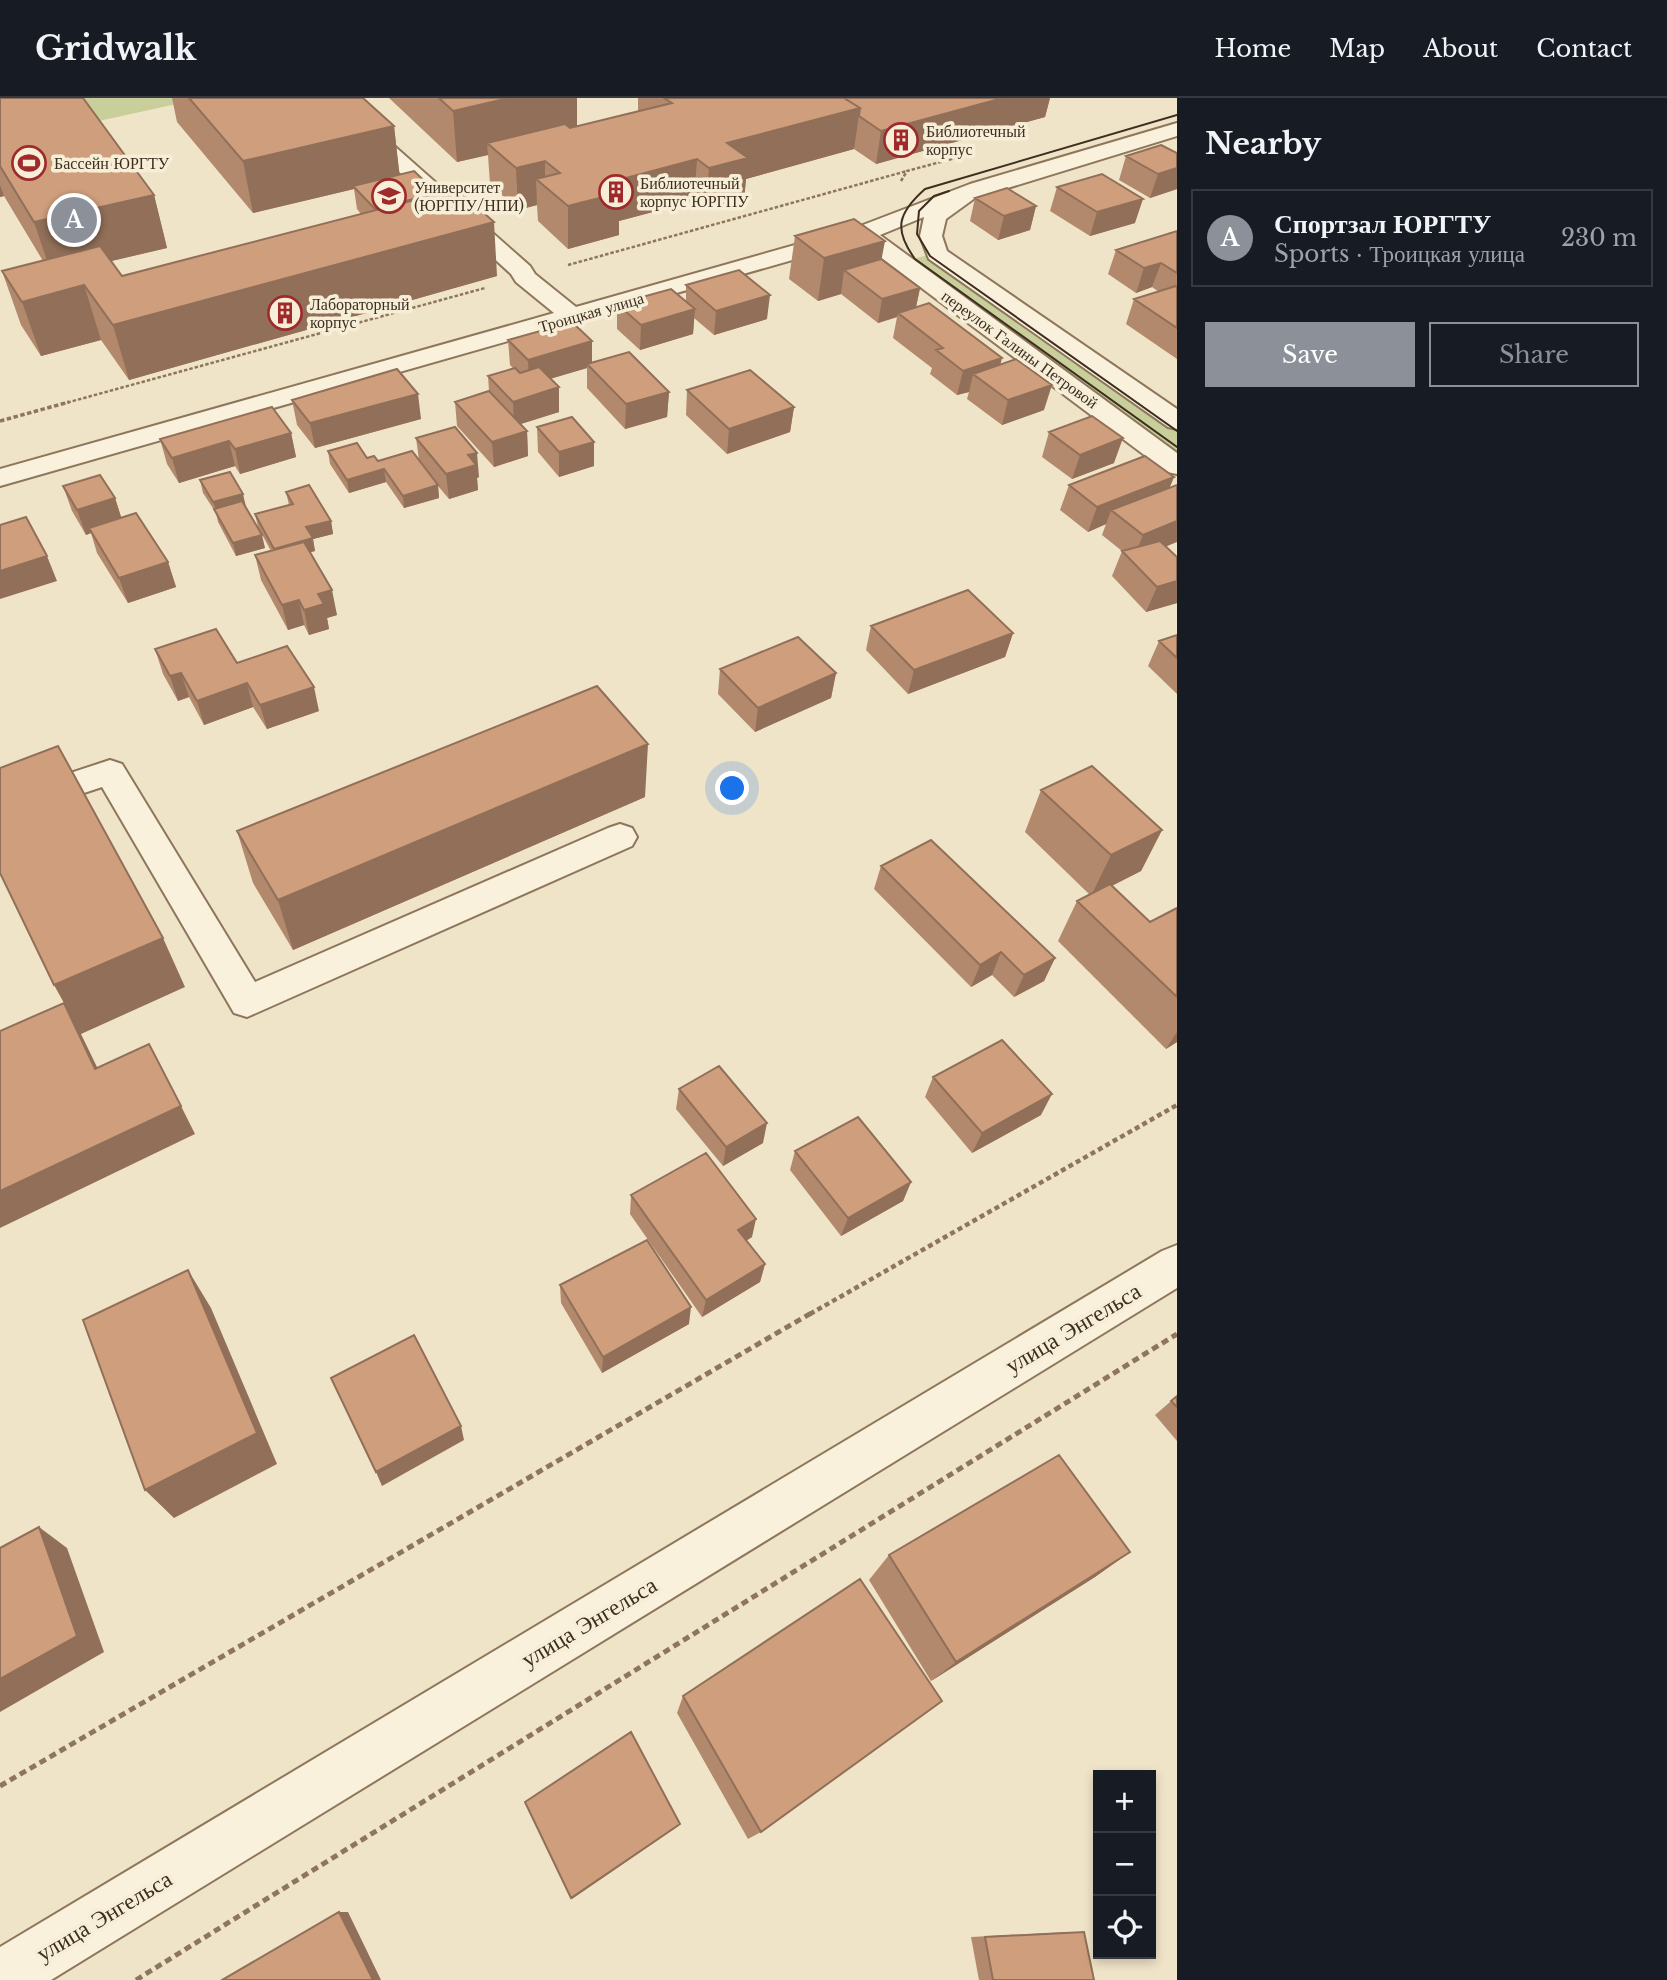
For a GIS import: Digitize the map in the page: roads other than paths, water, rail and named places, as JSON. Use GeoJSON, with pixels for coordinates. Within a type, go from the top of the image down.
{"type":"FeatureCollection","features":[{"type":"Feature","properties":{"kind":"street"},"geometry":{"type":"LineString","coordinates":[[328,98],[522,271],[524,277],[573,317]]}},
{"type":"Feature","properties":{"kind":"street","name":"Троицкая улица"},"geometry":{"type":"LineString","coordinates":[[0,476],[40,455],[480,332],[548,324],[863,233],[978,189],[1177,129]]}},
{"type":"Feature","properties":{"kind":"street","name":"переулок Галины Петровой"},"geometry":{"type":"LineString","coordinates":[[978,189],[936,216],[931,236],[937,254],[1177,421]]}},
{"type":"Feature","properties":{"kind":"street","name":"переулок Галины Петровой"},"geometry":{"type":"LineString","coordinates":[[863,233],[1177,466]]}},
{"type":"Feature","properties":{"kind":"street"},"geometry":{"type":"LineString","coordinates":[[0,808],[110,772],[247,1002],[620,837]]}},
{"type":"Feature","properties":{"kind":"street","name":"улица Энгельса"},"geometry":{"type":"LineString","coordinates":[[0,1979],[1177,1265]]}},
{"type":"Feature","properties":{"kind":"tram line"},"geometry":{"type":"LineString","coordinates":[[1177,115],[925,189],[904,214],[901,230],[903,239],[915,259],[1177,447]]}},
{"type":"Feature","properties":{"kind":"tram line"},"geometry":{"type":"LineString","coordinates":[[949,191],[934,196],[919,211],[917,234],[930,256],[1177,431]]}},
{"type":"Feature","properties":{"kind":"place","name":"Библиотечный корпус"},"geometry":{"type":"Point","coordinates":[901,140]}},
{"type":"Feature","properties":{"kind":"place","name":"Бассейн ЮРГТУ"},"geometry":{"type":"Point","coordinates":[29,163]}},
{"type":"Feature","properties":{"kind":"place","name":"Библиотечный корпус ЮРГПУ"},"geometry":{"type":"Point","coordinates":[616,192]}},
{"type":"Feature","properties":{"kind":"place","name":"Университет (ЮРГПУ/НПИ)"},"geometry":{"type":"Point","coordinates":[389,196]}},
{"type":"Feature","properties":{"kind":"place","name":"Спортзал ЮРГТУ"},"geometry":{"type":"Point","coordinates":[74,220]}},
{"type":"Feature","properties":{"kind":"place","name":"Лабораторный корпус"},"geometry":{"type":"Point","coordinates":[285,313]}}]}
